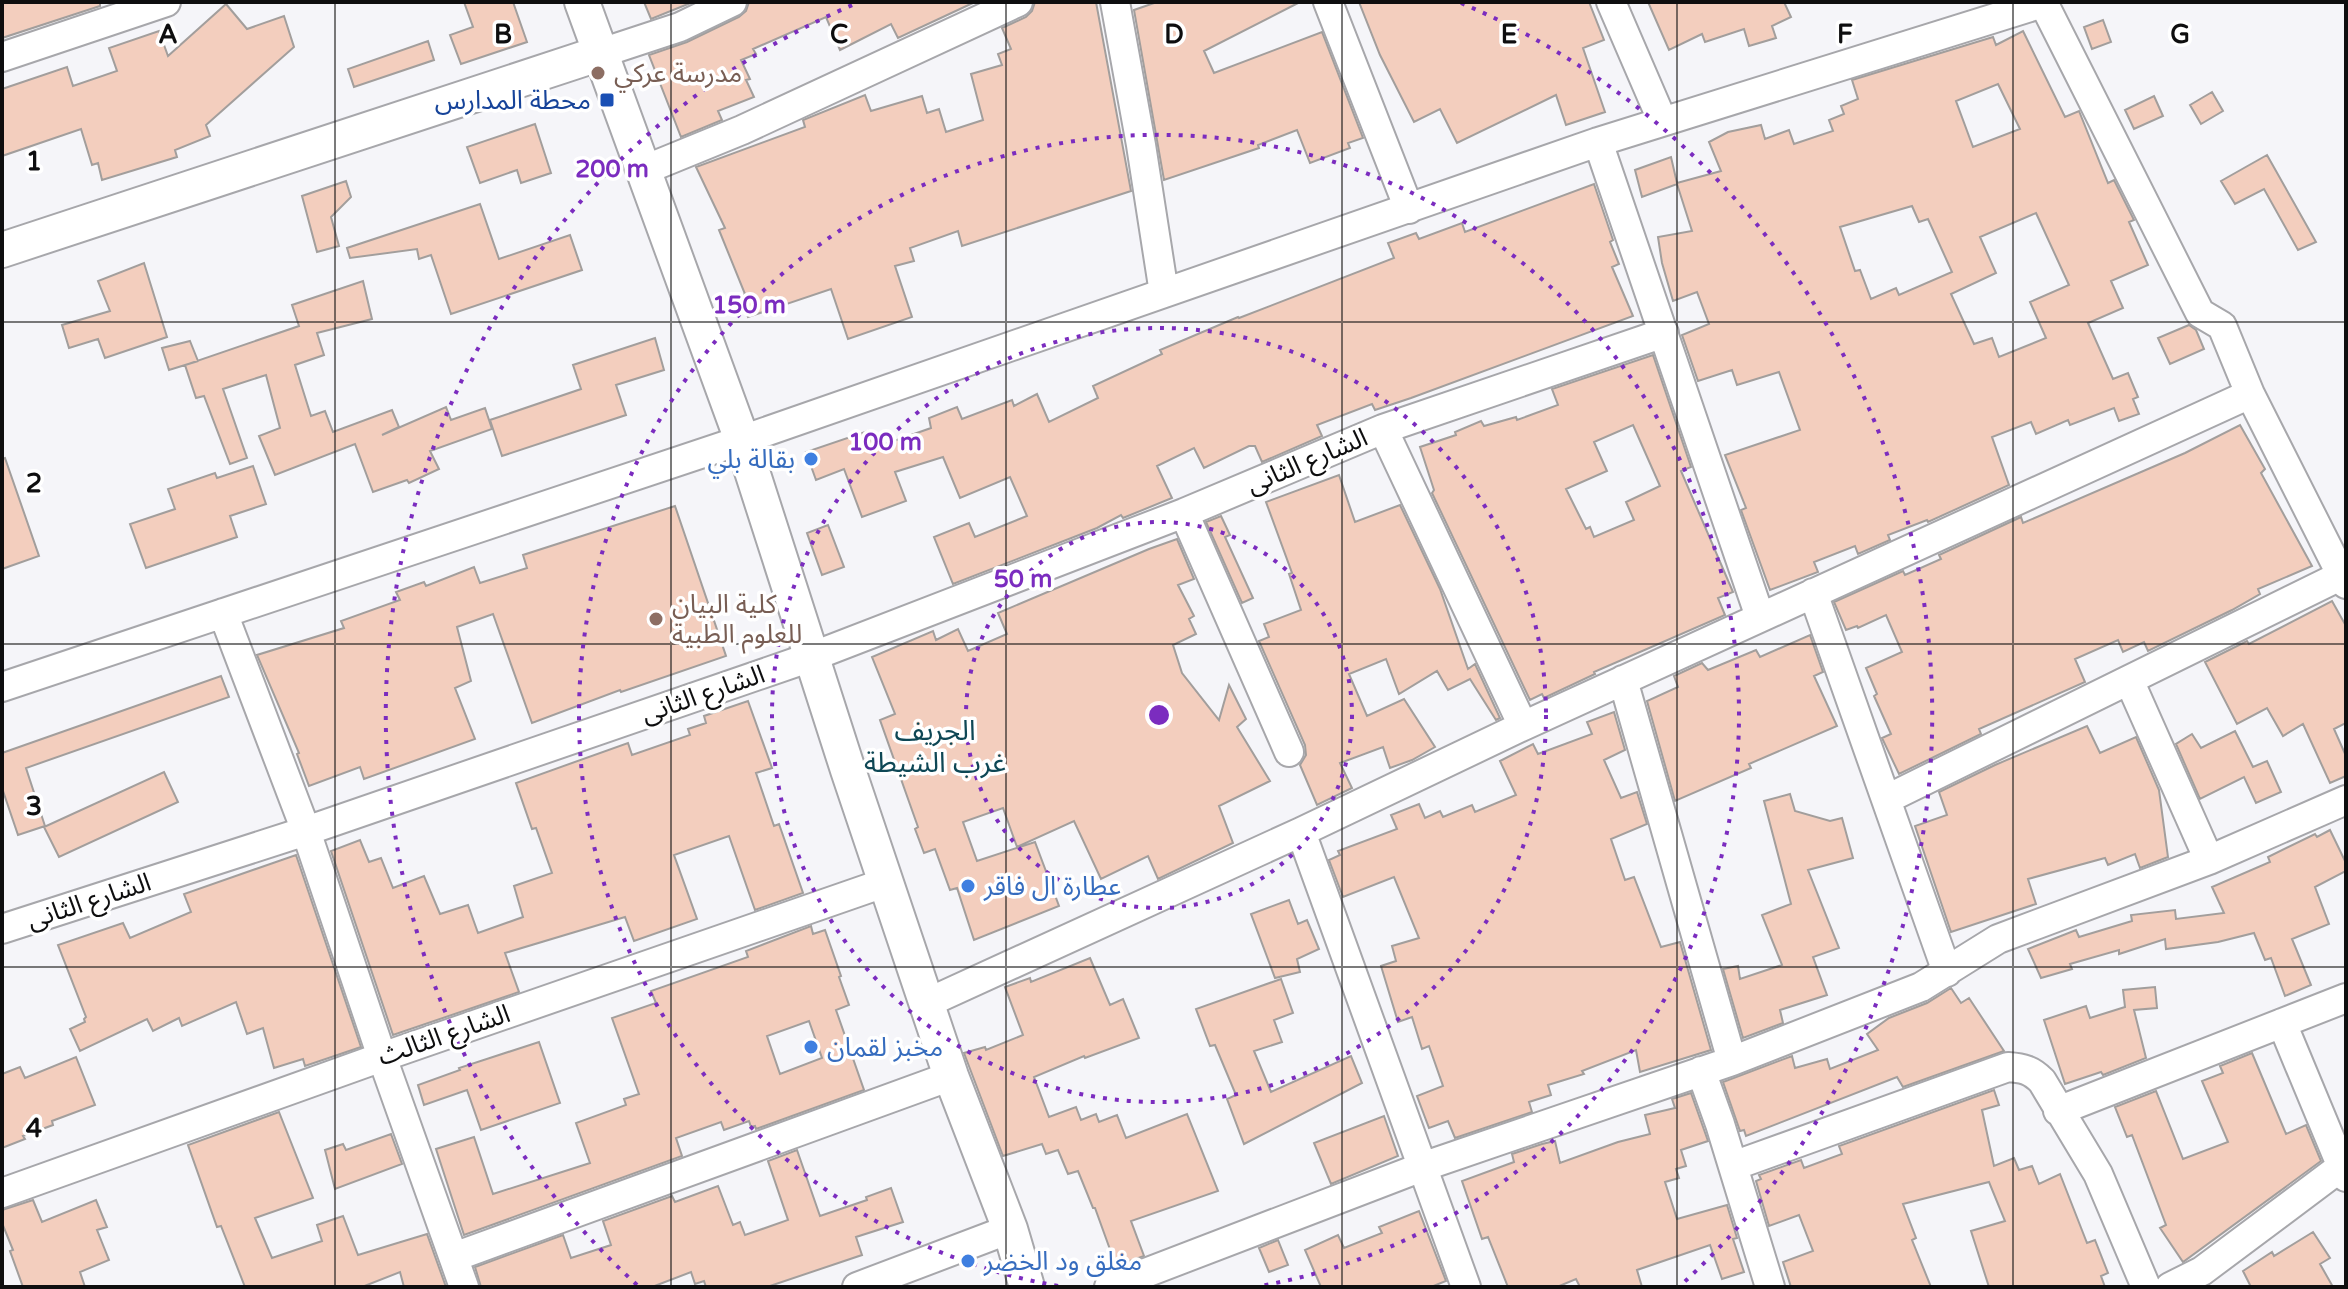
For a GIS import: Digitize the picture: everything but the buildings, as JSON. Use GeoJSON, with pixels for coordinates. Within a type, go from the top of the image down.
{"type":"FeatureCollection","features":[{"type":"Feature","properties":{"kind":"street"},"geometry":{"type":"LineString","coordinates":[[2,57],[166,2]]}},
{"type":"Feature","properties":{"kind":"street"},"geometry":{"type":"LineString","coordinates":[[582,2],[742,440],[951,1076],[1010,1229],[1027,1287]]}},
{"type":"Feature","properties":{"kind":"street"},"geometry":{"type":"LineString","coordinates":[[2,250],[680,27],[732,2]]}},
{"type":"Feature","properties":{"kind":"street"},"geometry":{"type":"LineString","coordinates":[[644,170],[742,130],[1018,2]]}},
{"type":"Feature","properties":{"kind":"street"},"geometry":{"type":"LineString","coordinates":[[1115,2],[1164,293]]}},
{"type":"Feature","properties":{"kind":"street"},"geometry":{"type":"LineString","coordinates":[[1328,2],[1409,209]]}},
{"type":"Feature","properties":{"kind":"street"},"geometry":{"type":"LineString","coordinates":[[1611,2],[1662,120]]}},
{"type":"Feature","properties":{"kind":"street"},"geometry":{"type":"LineString","coordinates":[[2,687],[742,440],[1662,120],[2043,3],[2200,313],[2222,326],[2250,394],[2344,580],[2129,680],[1887,799]]}},
{"type":"Feature","properties":{"kind":"street"},"geometry":{"type":"LineString","coordinates":[[1598,142],[1760,617]]}},
{"type":"Feature","properties":{"kind":"street","name":"الشارع الثانى"},"geometry":{"type":"LineString","coordinates":[[4,923],[306,831],[811,657],[1184,513],[1383,429],[1664,333]]}},
{"type":"Feature","properties":{"kind":"street"},"geometry":{"type":"LineString","coordinates":[[927,1003],[1301,832],[1523,726],[2250,394]]}},
{"type":"Feature","properties":{"kind":"street"},"geometry":{"type":"LineString","coordinates":[[1383,429],[1523,726]]}},
{"type":"Feature","properties":{"kind":"street"},"geometry":{"type":"LineString","coordinates":[[1184,513],[1289,752]]}},
{"type":"Feature","properties":{"kind":"street"},"geometry":{"type":"LineString","coordinates":[[1813,593],[1947,972]]}},
{"type":"Feature","properties":{"kind":"street"},"geometry":{"type":"LineString","coordinates":[[223,613],[306,831],[464,1287]]}},
{"type":"Feature","properties":{"kind":"street"},"geometry":{"type":"LineString","coordinates":[[1623,680],[1732,1061]]}},
{"type":"Feature","properties":{"kind":"street"},"geometry":{"type":"LineString","coordinates":[[2129,680],[2209,860]]}},
{"type":"Feature","properties":{"kind":"street"},"geometry":{"type":"LineString","coordinates":[[1109,1287],[1422,1167],[1732,1061],[1921,987],[1998,939],[2209,860],[2346,800]]}},
{"type":"Feature","properties":{"kind":"street"},"geometry":{"type":"LineString","coordinates":[[1301,832],[1466,1287]]}},
{"type":"Feature","properties":{"kind":"street","name":"الشارع الثالث"},"geometry":{"type":"LineString","coordinates":[[2,1193],[887,882]]}},
{"type":"Feature","properties":{"kind":"street"},"geometry":{"type":"LineString","coordinates":[[2058,1111],[2346,998]]}},
{"type":"Feature","properties":{"kind":"street"},"geometry":{"type":"LineString","coordinates":[[2170,1287],[2202,1271],[2344,1172],[2282,1023]]}},
{"type":"Feature","properties":{"kind":"street"},"geometry":{"type":"LineString","coordinates":[[1733,1166],[2008,1067],[2033,1072],[2042,1081],[2098,1174],[2146,1287]]}},
{"type":"Feature","properties":{"kind":"street"},"geometry":{"type":"LineString","coordinates":[[1701,1071],[1770,1287]]}},
{"type":"Feature","properties":{"kind":"street"},"geometry":{"type":"LineString","coordinates":[[454,1257],[951,1076]]}},
{"type":"Feature","properties":{"kind":"street"},"geometry":{"type":"LineString","coordinates":[[857,1287],[1010,1229]]}},
{"type":"Feature","properties":{"kind":"place","name":"مدرسة عركي"},"geometry":{"type":"Point","coordinates":[598,73]}},
{"type":"Feature","properties":{"kind":"place","name":"محطة المدارس"},"geometry":{"type":"Point","coordinates":[607,100]}},
{"type":"Feature","properties":{"kind":"place","name":"بقالة بلي"},"geometry":{"type":"Point","coordinates":[811,459]}},
{"type":"Feature","properties":{"kind":"place","name":"كلية البيان للعلوم الطبية"},"geometry":{"type":"Point","coordinates":[656,619]}},
{"type":"Feature","properties":{"kind":"place","name":"عطارة ال فاقر"},"geometry":{"type":"Point","coordinates":[968,886]}},
{"type":"Feature","properties":{"kind":"place","name":"مخبز لقمان"},"geometry":{"type":"Point","coordinates":[811,1047]}},
{"type":"Feature","properties":{"kind":"place","name":"مغلق ود الخضر"},"geometry":{"type":"Point","coordinates":[968,1261]}},
{"type":"Feature","properties":{"kind":"district","name":"الجريف غرب الشيطة"},"geometry":{"type":"Point","coordinates":[935,747]}}]}
